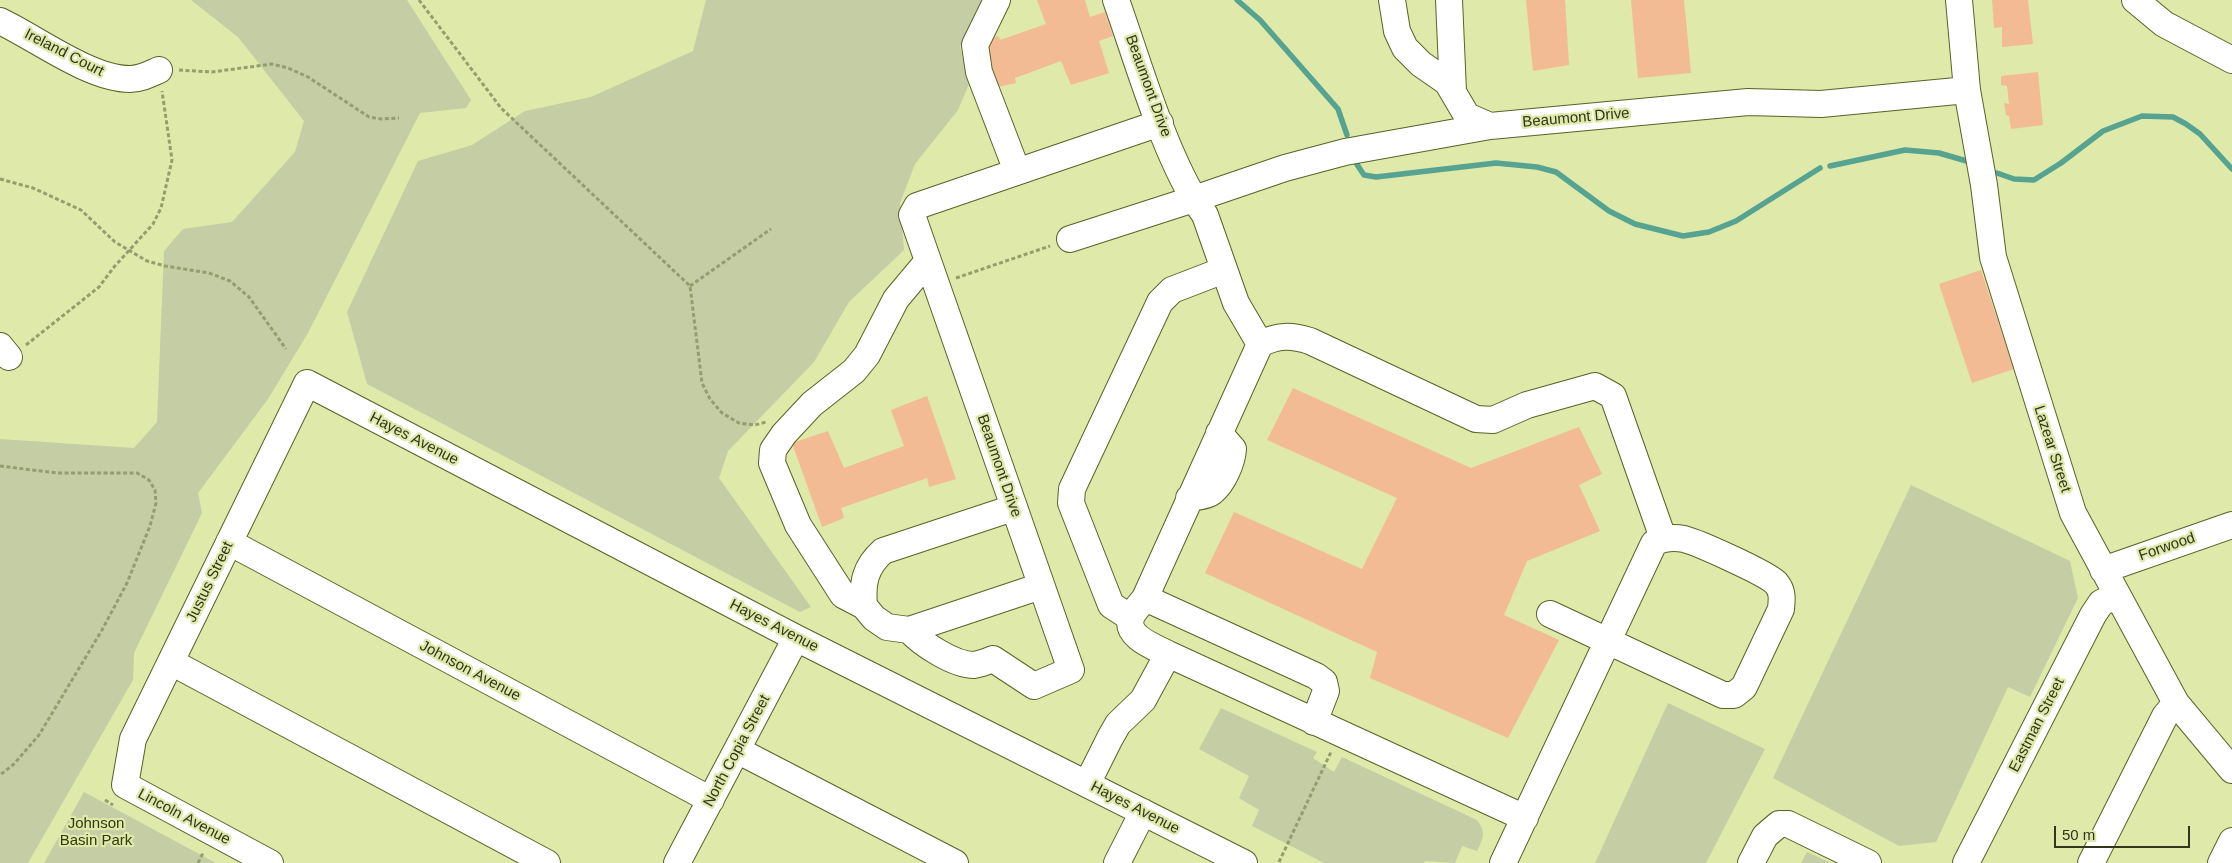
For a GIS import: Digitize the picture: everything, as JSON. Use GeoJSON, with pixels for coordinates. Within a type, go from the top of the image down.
{"type":"FeatureCollection","features":[{"type":"Feature","properties":{"kind":"street"},"geometry":{"type":"LineString","coordinates":[[997,0],[976,45],[979,72],[1017,171]]}},
{"type":"Feature","properties":{"kind":"street","name":"Beaumont Drive"},"geometry":{"type":"LineString","coordinates":[[1116,0],[1160,123],[1186,185],[1194,199]]}},
{"type":"Feature","properties":{"kind":"street"},"geometry":{"type":"LineString","coordinates":[[1392,0],[1397,31],[1405,48],[1421,64],[1447,82],[1467,116],[1490,126]]}},
{"type":"Feature","properties":{"kind":"street"},"geometry":{"type":"LineString","coordinates":[[1449,0],[1452,91]]}},
{"type":"Feature","properties":{"kind":"street","name":"Lazear Street"},"geometry":{"type":"LineString","coordinates":[[1959,0],[1967,90],[1984,185],[1990,242],[1996,271],[2073,513],[2176,703],[2232,770]]}},
{"type":"Feature","properties":{"kind":"street"},"geometry":{"type":"LineString","coordinates":[[2135,0],[2164,24],[2232,60]]}},
{"type":"Feature","properties":{"kind":"street","name":"Ireland Court"},"geometry":{"type":"LineString","coordinates":[[0,20],[93,71],[115,78],[131,79],[159,70]]}},
{"type":"Feature","properties":{"kind":"street","name":"Beaumont Drive"},"geometry":{"type":"LineString","coordinates":[[1070,239],[1285,168],[1345,152],[1490,126],[1748,102],[1821,104],[1967,90]]}},
{"type":"Feature","properties":{"kind":"street","name":"Beaumont Drive"},"geometry":{"type":"LineString","coordinates":[[909,630],[921,643],[959,661],[975,665],[994,659],[1034,686],[1071,670],[912,215],[917,206],[1160,123]]}},
{"type":"Feature","properties":{"kind":"street"},"geometry":{"type":"LineString","coordinates":[[1194,199],[1205,215],[1236,303],[1260,344]]}},
{"type":"Feature","properties":{"kind":"street"},"geometry":{"type":"LineString","coordinates":[[927,262],[896,299],[879,336],[854,372],[812,404],[784,434],[773,450],[772,463],[798,525],[843,595],[864,606],[874,618],[887,627],[909,630],[1041,586]]}},
{"type":"Feature","properties":{"kind":"street"},"geometry":{"type":"LineString","coordinates":[[1224,270],[1172,290],[1160,302],[1072,490],[1071,503],[1111,605],[1138,608],[1316,676],[1324,682],[1326,691],[1314,722]]}},
{"type":"Feature","properties":{"kind":"street"},"geometry":{"type":"LineString","coordinates":[[1525,818],[1168,654],[1136,636],[1131,628],[1138,608],[1260,344],[1274,337],[1281,336],[1310,341],[1476,419],[1493,420],[1527,405],[1595,386],[1613,396],[1663,538]]}},
{"type":"Feature","properties":{"kind":"street","name":"Justus Street"},"geometry":{"type":"LineString","coordinates":[[125,785],[133,739],[307,384]]}},
{"type":"Feature","properties":{"kind":"street","name":"Hayes Avenue"},"geometry":{"type":"LineString","coordinates":[[307,384],[796,638],[1244,863]]}},
{"type":"Feature","properties":{"kind":"street"},"geometry":{"type":"LineString","coordinates":[[864,606],[862,589],[866,574],[873,561],[883,552],[1013,508]]}},
{"type":"Feature","properties":{"kind":"street","name":"Forwood"},"geometry":{"type":"LineString","coordinates":[[2103,570],[2232,525]]}},
{"type":"Feature","properties":{"kind":"street"},"geometry":{"type":"LineString","coordinates":[[1504,863],[1609,642],[1654,543],[1663,538],[1684,539],[1747,567],[1775,583],[1782,594],[1781,609],[1744,687],[1734,695],[1723,695],[1609,642],[1550,614]]}},
{"type":"Feature","properties":{"kind":"street","name":"Johnson Avenue"},"geometry":{"type":"LineString","coordinates":[[229,542],[711,800]]}},
{"type":"Feature","properties":{"kind":"street","name":"Eastman Street"},"geometry":{"type":"LineString","coordinates":[[1966,863],[2093,615],[2101,603],[2117,594]]}},
{"type":"Feature","properties":{"kind":"street","name":"North Copia Street"},"geometry":{"type":"LineString","coordinates":[[677,863],[796,638]]}},
{"type":"Feature","properties":{"kind":"street"},"geometry":{"type":"LineString","coordinates":[[1087,784],[1118,724],[1146,696],[1168,654]]}},
{"type":"Feature","properties":{"kind":"street"},"geometry":{"type":"LineString","coordinates":[[171,662],[547,863]]}},
{"type":"Feature","properties":{"kind":"street"},"geometry":{"type":"LineString","coordinates":[[2091,863],[2165,716],[2176,703]]}},
{"type":"Feature","properties":{"kind":"street"},"geometry":{"type":"LineString","coordinates":[[737,750],[955,863]]}},
{"type":"Feature","properties":{"kind":"street","name":"Lincoln Avenue"},"geometry":{"type":"LineString","coordinates":[[125,785],[270,863]]}},
{"type":"Feature","properties":{"kind":"street"},"geometry":{"type":"LineString","coordinates":[[1117,863],[1142,812]]}},
{"type":"Feature","properties":{"kind":"street"},"geometry":{"type":"LineString","coordinates":[[1751,863],[1765,836],[1779,824],[1788,824],[1868,863]]}},
{"type":"Feature","properties":{"kind":"street"},"geometry":{"type":"LineString","coordinates":[[2221,863],[2232,841]]}},
{"type":"Feature","properties":{"kind":"path"},"geometry":{"type":"LineString","coordinates":[[419,0],[502,108],[690,286],[702,383],[710,399],[722,413],[739,423],[755,425],[771,421]]}},
{"type":"Feature","properties":{"kind":"path"},"geometry":{"type":"LineString","coordinates":[[5,351],[99,287],[153,224],[161,208],[172,160],[159,70],[212,72],[272,64],[288,68],[308,78],[369,117],[380,119],[399,118]]}},
{"type":"Feature","properties":{"kind":"path"},"geometry":{"type":"LineString","coordinates":[[0,179],[33,188],[81,210],[115,242],[147,260],[165,266],[209,273],[230,281],[249,297],[286,349]]}},
{"type":"Feature","properties":{"kind":"path"},"geometry":{"type":"LineString","coordinates":[[690,286],[771,229]]}},
{"type":"Feature","properties":{"kind":"path"},"geometry":{"type":"LineString","coordinates":[[0,466],[57,474],[137,474],[149,480],[155,490],[156,503],[150,526],[127,583],[102,630],[39,735],[14,764],[0,775]]}},
{"type":"Feature","properties":{"kind":"path"},"geometry":{"type":"LineString","coordinates":[[1279,862],[1334,744]]}},
{"type":"Feature","properties":{"kind":"path"},"geometry":{"type":"LineString","coordinates":[[198,863],[203,853]]}},
{"type":"Feature","properties":{"kind":"green space"},"geometry":{"type":"Polygon","coordinates":[[[191,0],[407,0],[471,100],[466,108],[420,113],[308,333],[268,399],[198,493],[202,513],[134,653],[133,680],[28,863],[0,863],[0,439],[134,448],[157,422],[164,251],[183,229],[232,222],[295,152],[304,121],[238,37],[191,0]]]}},
{"type":"Feature","properties":{"kind":"green space"},"geometry":{"type":"Polygon","coordinates":[[[706,0],[983,0],[960,46],[969,84],[958,110],[915,164],[900,203],[904,250],[849,302],[814,362],[728,451],[719,478],[811,607],[800,612],[367,384],[347,312],[418,161],[472,145],[525,111],[591,97],[693,51],[706,0]]]}},
{"type":"Feature","properties":{"kind":"green space"},"geometry":{"type":"Polygon","coordinates":[[[1911,485],[2070,561],[2078,598],[2030,697],[2008,687],[1936,842],[1899,846],[1773,778],[1911,485]]]}},
{"type":"Feature","properties":{"kind":"green space"},"geometry":{"type":"Polygon","coordinates":[[[1668,703],[1765,749],[1706,863],[1595,863],[1668,703]]]}},
{"type":"Feature","properties":{"kind":"green space"},"geometry":{"type":"Polygon","coordinates":[[[1221,708],[1317,752],[1313,758],[1334,772],[1342,757],[1477,820],[1482,828],[1483,835],[1477,851],[1462,846],[1455,863],[1425,861],[1424,863],[1324,863],[1252,826],[1259,810],[1239,798],[1249,776],[1199,749],[1221,708]]]}},
{"type":"Feature","properties":{"kind":"green space","name":"Johnson Basin Park"},"geometry":{"type":"Polygon","coordinates":[[[84,792],[216,863],[44,863],[84,792]]]}},
{"type":"Feature","properties":{"kind":"green space"},"geometry":{"type":"Polygon","coordinates":[[[1807,852],[1831,863],[1801,863],[1807,852]]]}},
{"type":"Feature","properties":{"kind":"building"},"geometry":{"type":"Polygon","coordinates":[[[1037,0],[1085,0],[1090,17],[1105,12],[1113,36],[1099,41],[1109,73],[1071,85],[1061,61],[1015,78],[1016,83],[998,87],[992,68],[988,70],[983,41],[998,36],[1000,40],[1046,24],[1037,0]]]}},
{"type":"Feature","properties":{"kind":"building"},"geometry":{"type":"Polygon","coordinates":[[[1526,0],[1565,0],[1569,65],[1533,71],[1526,0]]]}},
{"type":"Feature","properties":{"kind":"building"},"geometry":{"type":"Polygon","coordinates":[[[1631,0],[1684,0],[1691,73],[1638,78],[1631,0]]]}},
{"type":"Feature","properties":{"kind":"building"},"geometry":{"type":"Polygon","coordinates":[[[1992,0],[2028,0],[2033,44],[2002,47],[2002,27],[1994,28],[1992,0]]]}},
{"type":"Feature","properties":{"kind":"building"},"geometry":{"type":"Polygon","coordinates":[[[2038,72],[2043,125],[2011,129],[2004,103],[2009,104],[2007,86],[2001,85],[2001,76],[2038,72]]]}},
{"type":"Feature","properties":{"kind":"building"},"geometry":{"type":"Polygon","coordinates":[[[1981,270],[2014,369],[1972,383],[1939,284],[1981,270]]]}},
{"type":"Feature","properties":{"kind":"building"},"geometry":{"type":"Polygon","coordinates":[[[1293,388],[1471,468],[1579,427],[1602,474],[1579,485],[1600,531],[1527,561],[1504,615],[1559,640],[1508,738],[1370,678],[1377,652],[1205,573],[1234,512],[1362,569],[1397,498],[1267,440],[1293,388]]]}},
{"type":"Feature","properties":{"kind":"building"},"geometry":{"type":"Polygon","coordinates":[[[927,396],[956,479],[929,487],[927,478],[841,508],[844,518],[822,527],[792,443],[828,431],[844,468],[904,446],[891,410],[927,396]]]}},
{"type":"Feature","properties":{"kind":"waterway"},"geometry":{"type":"LineString","coordinates":[[1237,0],[1260,20],[1338,109],[1347,135]]}},
{"type":"Feature","properties":{"kind":"waterway"},"geometry":{"type":"LineString","coordinates":[[1997,173],[2014,179],[2034,180],[2061,163],[2103,131],[2142,116],[2173,117],[2186,124],[2200,134],[2232,169]]}},
{"type":"Feature","properties":{"kind":"waterway"},"geometry":{"type":"LineString","coordinates":[[1830,166],[1905,150],[1939,153],[1970,162]]}},
{"type":"Feature","properties":{"kind":"waterway"},"geometry":{"type":"LineString","coordinates":[[1356,163],[1364,175],[1376,177],[1496,163],[1537,167],[1556,172],[1609,211],[1635,224],[1683,236],[1709,232],[1736,221],[1820,168]]}}]}
